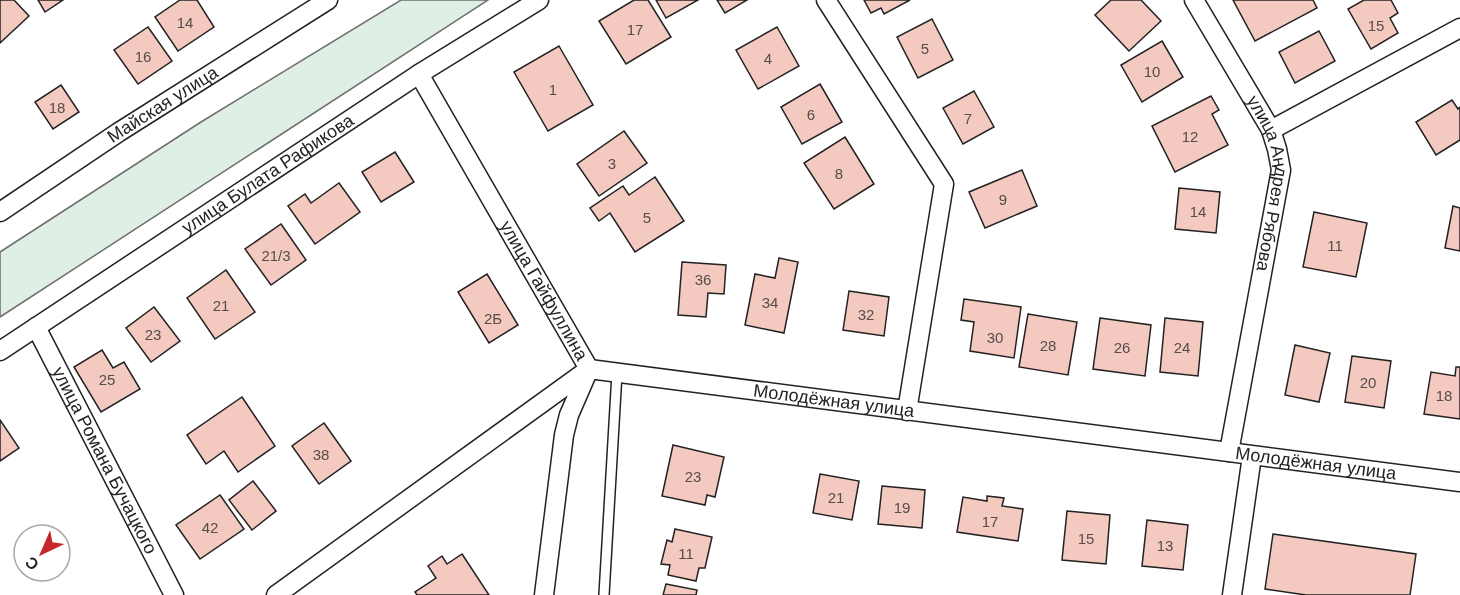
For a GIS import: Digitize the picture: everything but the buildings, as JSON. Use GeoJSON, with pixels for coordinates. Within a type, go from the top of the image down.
{"type":"FeatureCollection","features":[{"type":"Feature","properties":{"kind":"street","name":"Майская улица"},"geometry":{"type":"LineString","coordinates":[[0,212],[119,132],[328,0]]}},
{"type":"Feature","properties":{"kind":"street","name":"улица Булата Рафикова"},"geometry":{"type":"LineString","coordinates":[[0,351],[419,74],[539,0]]}},
{"type":"Feature","properties":{"kind":"street"},"geometry":{"type":"LineString","coordinates":[[826,0],[944,184],[907,411]]}},
{"type":"Feature","properties":{"kind":"street","name":"улица Андрея Рябова"},"geometry":{"type":"LineString","coordinates":[[1194,0],[1271,130],[1281,170],[1229,452]]}},
{"type":"Feature","properties":{"kind":"street"},"geometry":{"type":"LineString","coordinates":[[1271,130],[1460,28]]}},
{"type":"Feature","properties":{"kind":"street","name":"улица Гайфуллина"},"geometry":{"type":"LineString","coordinates":[[419,74],[589,369],[569,415],[564,435],[544,595]]}},
{"type":"Feature","properties":{"kind":"street","name":"улица Романа Бучацкого"},"geometry":{"type":"LineString","coordinates":[[36,327],[174,595]]}},
{"type":"Feature","properties":{"kind":"street"},"geometry":{"type":"LineString","coordinates":[[276,595],[589,369]]}},
{"type":"Feature","properties":{"kind":"street","name":"Молодёжная улица"},"geometry":{"type":"LineString","coordinates":[[589,369],[1460,482]]}},
{"type":"Feature","properties":{"kind":"street"},"geometry":{"type":"LineString","coordinates":[[1232,595],[1252,456]]}},
{"type":"Feature","properties":{"kind":"lane"},"geometry":{"type":"LineString","coordinates":[[604,595],[617,373]]}},
{"type":"Feature","properties":{"kind":"green space"},"geometry":{"type":"Polygon","coordinates":[[[401,0],[488,0],[0,317],[0,252],[201,122],[401,0]]]}}]}
